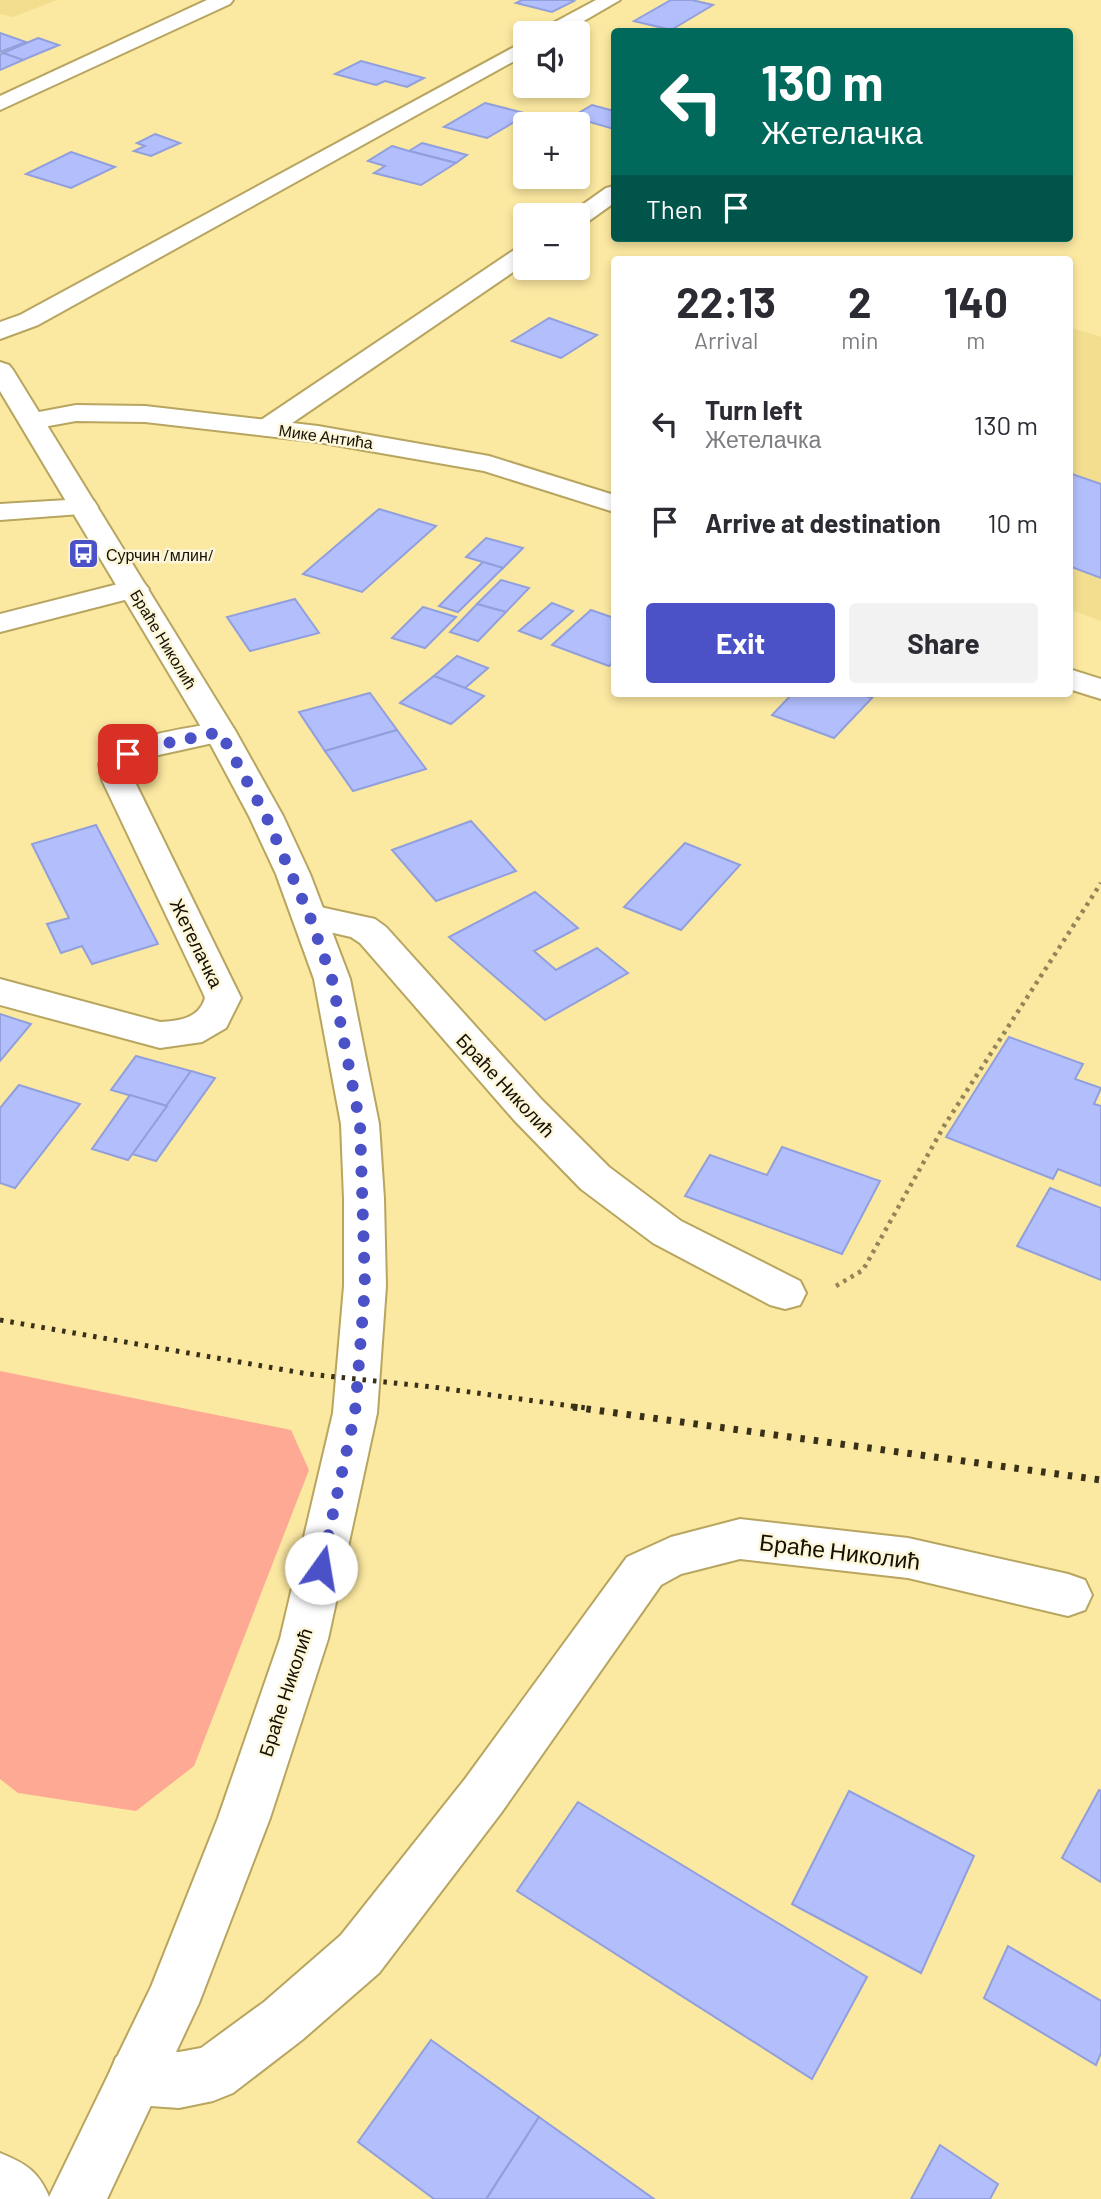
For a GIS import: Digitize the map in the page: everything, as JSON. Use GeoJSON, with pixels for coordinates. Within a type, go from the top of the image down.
{"type":"FeatureCollection","features":[{"type":"Feature","properties":{"kind":"street"},"geometry":{"type":"LineString","coordinates":[[0,104],[223,0]]}},
{"type":"Feature","properties":{"kind":"street"},"geometry":{"type":"LineString","coordinates":[[572,21],[610,0]]}},
{"type":"Feature","properties":{"kind":"street"},"geometry":{"type":"LineString","coordinates":[[0,331],[29,320],[513,54]]}},
{"type":"Feature","properties":{"kind":"street"},"geometry":{"type":"LineString","coordinates":[[590,210],[611,195]]}},
{"type":"Feature","properties":{"kind":"street"},"geometry":{"type":"LineString","coordinates":[[267,428],[513,261]]}},
{"type":"Feature","properties":{"kind":"street","name":"Браће Николић"},"geometry":{"type":"LineString","coordinates":[[0,370],[220,732],[266,816],[310,917],[332,979],[360,1124],[365,1286],[355,1413],[338,1497],[300,1652],[244,1818],[172,2003],[77,2199]]}},
{"type":"Feature","properties":{"kind":"street","name":"Мике Антића"},"geometry":{"type":"LineString","coordinates":[[32,421],[76,413],[107,413],[159,415],[267,428],[489,464],[611,503]]}},
{"type":"Feature","properties":{"kind":"street"},"geometry":{"type":"LineString","coordinates":[[0,512],[84,507]]}},
{"type":"Feature","properties":{"kind":"street"},"geometry":{"type":"LineString","coordinates":[[0,601],[128,579]]}},
{"type":"Feature","properties":{"kind":"street"},"geometry":{"type":"LineString","coordinates":[[0,623],[128,579]]}},
{"type":"Feature","properties":{"kind":"street"},"geometry":{"type":"LineString","coordinates":[[1073,680],[1101,690]]}},
{"type":"Feature","properties":{"kind":"street","name":"Жетелачка"},"geometry":{"type":"LineString","coordinates":[[0,992],[160,1035],[189,1033],[213,1019],[223,998],[118,780],[115,764],[144,748],[220,732]]}},
{"type":"Feature","properties":{"kind":"street","name":"Браће Николић"},"geometry":{"type":"LineString","coordinates":[[310,917],[362,928],[373,936],[528,1110],[595,1178],[667,1232],[785,1293]]}},
{"type":"Feature","properties":{"kind":"street","name":"Браће Николић"},"geometry":{"type":"LineString","coordinates":[[136,2077],[179,2080],[213,2073],[283,2021],[360,1954],[483,1796],[644,1571],[682,1554],[740,1539],[908,1558],[1068,1595]]}},
{"type":"Feature","properties":{"kind":"street"},"geometry":{"type":"LineString","coordinates":[[0,2182],[21,2199]]}},
{"type":"Feature","properties":{"kind":"path"},"geometry":{"type":"LineString","coordinates":[[785,1293],[832,1289],[863,1270],[944,1126],[1101,883]]}},
{"type":"Feature","properties":{"kind":"shaded area"},"geometry":{"type":"Polygon","coordinates":[[[0,0],[57,0],[13,17],[0,14],[0,0]]]}},
{"type":"Feature","properties":{"kind":"shaded area"},"geometry":{"type":"Polygon","coordinates":[[[1073,328],[1101,337],[1101,621],[1073,610],[1073,328]]]}},
{"type":"Feature","properties":{"kind":"shaded area"},"geometry":{"type":"Polygon","coordinates":[[[0,1371],[291,1430],[309,1470],[194,1766],[136,1811],[18,1793],[0,1779],[0,1371]]]}},
{"type":"Feature","properties":{"kind":"building"},"geometry":{"type":"Polygon","coordinates":[[[522,0],[574,1],[552,12],[516,3],[522,0]]]}},
{"type":"Feature","properties":{"kind":"building"},"geometry":{"type":"Polygon","coordinates":[[[671,0],[692,0],[713,5],[674,28],[634,21],[671,0]]]}},
{"type":"Feature","properties":{"kind":"building"},"geometry":{"type":"Polygon","coordinates":[[[0,33],[26,42],[0,52],[0,33]]]}},
{"type":"Feature","properties":{"kind":"building"},"geometry":{"type":"Polygon","coordinates":[[[38,38],[59,45],[23,60],[3,53],[38,38]]]}},
{"type":"Feature","properties":{"kind":"building"},"geometry":{"type":"Polygon","coordinates":[[[3,53],[23,60],[0,70],[0,55],[3,53]]]}},
{"type":"Feature","properties":{"kind":"building"},"geometry":{"type":"Polygon","coordinates":[[[361,61],[424,78],[407,87],[385,81],[376,85],[335,74],[361,61]]]}},
{"type":"Feature","properties":{"kind":"building"},"geometry":{"type":"Polygon","coordinates":[[[485,103],[520,112],[513,112],[513,123],[487,138],[444,127],[485,103]]]}},
{"type":"Feature","properties":{"kind":"building"},"geometry":{"type":"Polygon","coordinates":[[[592,105],[611,110],[611,128],[590,122],[590,112],[580,112],[592,105]]]}},
{"type":"Feature","properties":{"kind":"building"},"geometry":{"type":"Polygon","coordinates":[[[155,134],[180,143],[151,156],[134,151],[145,146],[137,143],[155,134]]]}},
{"type":"Feature","properties":{"kind":"building"},"geometry":{"type":"Polygon","coordinates":[[[422,143],[467,155],[456,163],[409,151],[422,143]]]}},
{"type":"Feature","properties":{"kind":"building"},"geometry":{"type":"Polygon","coordinates":[[[392,146],[456,163],[421,185],[374,173],[385,166],[368,161],[392,146]]]}},
{"type":"Feature","properties":{"kind":"building"},"geometry":{"type":"Polygon","coordinates":[[[71,152],[115,167],[71,188],[26,174],[71,152]]]}},
{"type":"Feature","properties":{"kind":"building"},"geometry":{"type":"Polygon","coordinates":[[[549,318],[597,335],[561,358],[512,341],[549,318]]]}},
{"type":"Feature","properties":{"kind":"building"},"geometry":{"type":"Polygon","coordinates":[[[1073,474],[1101,484],[1101,578],[1073,568],[1073,474]]]}},
{"type":"Feature","properties":{"kind":"building"},"geometry":{"type":"Polygon","coordinates":[[[379,509],[436,526],[362,592],[303,574],[379,509]]]}},
{"type":"Feature","properties":{"kind":"building"},"geometry":{"type":"Polygon","coordinates":[[[486,538],[523,548],[503,568],[466,557],[486,538]]]}},
{"type":"Feature","properties":{"kind":"building"},"geometry":{"type":"Polygon","coordinates":[[[483,562],[503,568],[458,612],[439,606],[483,562]]]}},
{"type":"Feature","properties":{"kind":"building"},"geometry":{"type":"Polygon","coordinates":[[[501,580],[529,588],[506,612],[477,604],[501,580]]]}},
{"type":"Feature","properties":{"kind":"building"},"geometry":{"type":"Polygon","coordinates":[[[295,599],[319,633],[250,651],[227,617],[295,599]]]}},
{"type":"Feature","properties":{"kind":"building"},"geometry":{"type":"Polygon","coordinates":[[[552,603],[573,611],[541,639],[519,631],[552,603]]]}},
{"type":"Feature","properties":{"kind":"building"},"geometry":{"type":"Polygon","coordinates":[[[477,604],[506,612],[478,641],[450,632],[477,604]]]}},
{"type":"Feature","properties":{"kind":"building"},"geometry":{"type":"Polygon","coordinates":[[[423,607],[456,617],[425,648],[392,638],[423,607]]]}},
{"type":"Feature","properties":{"kind":"building"},"geometry":{"type":"Polygon","coordinates":[[[591,610],[611,617],[609,666],[552,645],[591,610]]]}},
{"type":"Feature","properties":{"kind":"building"},"geometry":{"type":"Polygon","coordinates":[[[457,656],[488,668],[465,688],[434,676],[457,656]]]}},
{"type":"Feature","properties":{"kind":"building"},"geometry":{"type":"Polygon","coordinates":[[[434,676],[484,696],[451,724],[400,703],[434,676]]]}},
{"type":"Feature","properties":{"kind":"building"},"geometry":{"type":"Polygon","coordinates":[[[370,693],[397,730],[325,751],[299,712],[370,693]]]}},
{"type":"Feature","properties":{"kind":"building"},"geometry":{"type":"Polygon","coordinates":[[[789,697],[872,698],[834,738],[772,715],[789,697]]]}},
{"type":"Feature","properties":{"kind":"building"},"geometry":{"type":"Polygon","coordinates":[[[397,730],[426,769],[353,791],[325,751],[397,730]]]}},
{"type":"Feature","properties":{"kind":"building"},"geometry":{"type":"Polygon","coordinates":[[[471,821],[516,871],[436,901],[392,850],[471,821]]]}},
{"type":"Feature","properties":{"kind":"building"},"geometry":{"type":"Polygon","coordinates":[[[96,825],[158,944],[92,964],[82,946],[61,953],[47,924],[69,918],[32,844],[96,825]]]}},
{"type":"Feature","properties":{"kind":"building"},"geometry":{"type":"Polygon","coordinates":[[[685,843],[740,865],[681,930],[624,907],[685,843]]]}},
{"type":"Feature","properties":{"kind":"building"},"geometry":{"type":"Polygon","coordinates":[[[535,892],[578,928],[534,951],[556,970],[597,948],[628,973],[545,1020],[449,937],[535,892]]]}},
{"type":"Feature","properties":{"kind":"building"},"geometry":{"type":"Polygon","coordinates":[[[0,1014],[31,1024],[0,1061],[0,1014]]]}},
{"type":"Feature","properties":{"kind":"building"},"geometry":{"type":"Polygon","coordinates":[[[1009,1037],[1083,1064],[1075,1079],[1101,1088],[1094,1104],[1101,1106],[1101,1186],[1058,1169],[1053,1179],[946,1137],[1009,1037]]]}},
{"type":"Feature","properties":{"kind":"building"},"geometry":{"type":"Polygon","coordinates":[[[136,1056],[191,1071],[167,1106],[111,1090],[136,1056]]]}},
{"type":"Feature","properties":{"kind":"building"},"geometry":{"type":"Polygon","coordinates":[[[191,1071],[215,1078],[156,1161],[132,1154],[191,1071]]]}},
{"type":"Feature","properties":{"kind":"building"},"geometry":{"type":"Polygon","coordinates":[[[19,1085],[80,1104],[15,1188],[0,1183],[0,1108],[19,1085]]]}},
{"type":"Feature","properties":{"kind":"building"},"geometry":{"type":"Polygon","coordinates":[[[130,1095],[167,1106],[128,1160],[92,1149],[130,1095]]]}},
{"type":"Feature","properties":{"kind":"building"},"geometry":{"type":"Polygon","coordinates":[[[782,1147],[880,1181],[842,1254],[685,1196],[710,1155],[767,1175],[782,1147]]]}},
{"type":"Feature","properties":{"kind":"building"},"geometry":{"type":"Polygon","coordinates":[[[1050,1188],[1101,1208],[1101,1280],[1017,1246],[1050,1188]]]}},
{"type":"Feature","properties":{"kind":"building"},"geometry":{"type":"Polygon","coordinates":[[[1099,1790],[1101,1791],[1101,1882],[1062,1858],[1099,1790]]]}},
{"type":"Feature","properties":{"kind":"building"},"geometry":{"type":"Polygon","coordinates":[[[849,1791],[974,1856],[921,1973],[792,1904],[849,1791]]]}},
{"type":"Feature","properties":{"kind":"building"},"geometry":{"type":"Polygon","coordinates":[[[578,1802],[867,1977],[812,2079],[517,1891],[578,1802]]]}},
{"type":"Feature","properties":{"kind":"building"},"geometry":{"type":"Polygon","coordinates":[[[1008,1946],[1101,2001],[1101,2053],[1096,2065],[984,1998],[1008,1946]]]}},
{"type":"Feature","properties":{"kind":"building"},"geometry":{"type":"Polygon","coordinates":[[[431,2040],[539,2117],[486,2199],[434,2199],[358,2142],[431,2040]]]}},
{"type":"Feature","properties":{"kind":"building"},"geometry":{"type":"Polygon","coordinates":[[[539,2117],[654,2199],[487,2198],[539,2117]]]}},
{"type":"Feature","properties":{"kind":"building"},"geometry":{"type":"Polygon","coordinates":[[[940,2145],[998,2184],[990,2199],[911,2199],[940,2145]]]}},
{"type":"Feature","properties":{"kind":"railway"},"geometry":{"type":"LineString","coordinates":[[0,1320],[308,1374],[433,1387],[586,1408]]}},
{"type":"Feature","properties":{"kind":"railway"},"geometry":{"type":"LineString","coordinates":[[573,1407],[1101,1480]]}},
{"type":"Feature","properties":{"kind":"place","name":"Сурчин /млин/"},"geometry":{"type":"Point","coordinates":[83,554]}},
{"type":"Feature","properties":{"kind":"route"},"geometry":{"type":"LineString","coordinates":[[128,754],[144,748],[220,732],[266,816],[293,874],[332,979],[360,1124],[365,1286],[355,1413],[321,1568]]}}]}
